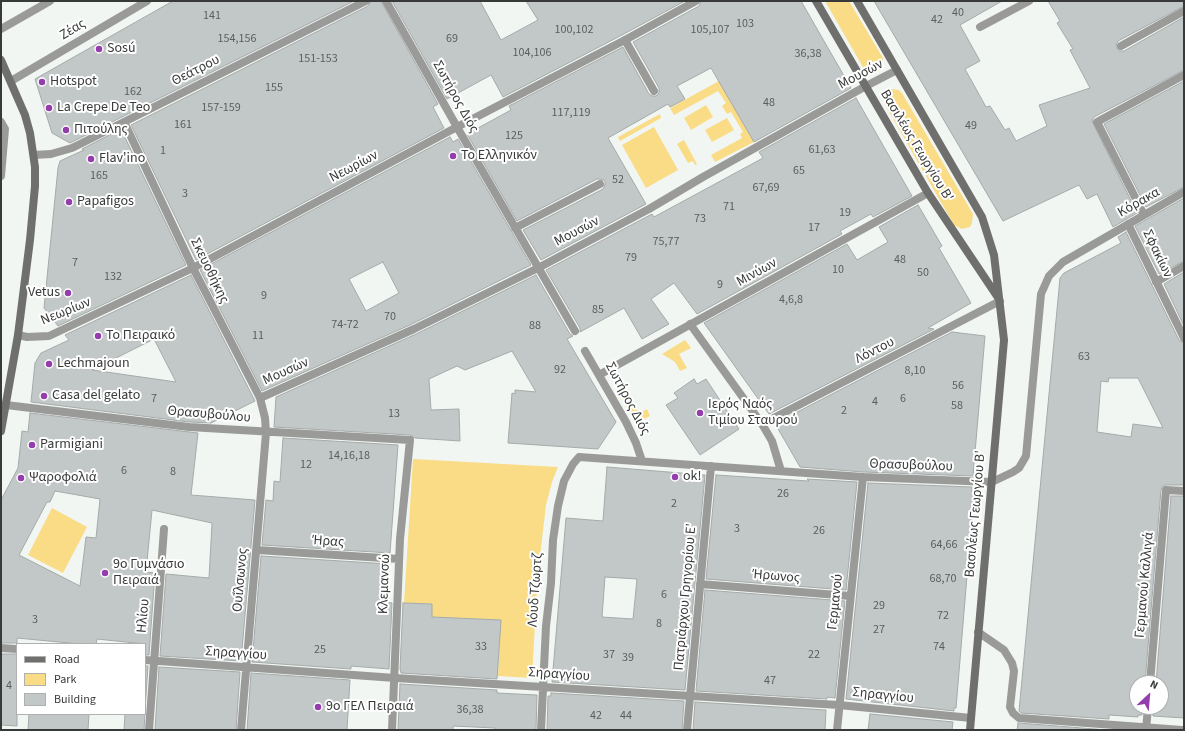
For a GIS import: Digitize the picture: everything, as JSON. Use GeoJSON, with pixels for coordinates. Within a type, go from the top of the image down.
{"type":"FeatureCollection","features":[{"type":"Feature","properties":{"kind":"street"},"geometry":{"type":"LineString","coordinates":[[1,28],[50,1]]}},
{"type":"Feature","properties":{"kind":"street","name":"Ζέας"},"geometry":{"type":"LineString","coordinates":[[11,81],[147,1]]}},
{"type":"Feature","properties":{"kind":"street","name":"Θεάτρου"},"geometry":{"type":"LineString","coordinates":[[34,155],[51,154],[72,148],[366,1]]}},
{"type":"Feature","properties":{"kind":"street","name":"Σωτήρος Διός"},"geometry":{"type":"LineString","coordinates":[[386,1],[575,331]]}},
{"type":"Feature","properties":{"kind":"street","name":"Νεωρίων"},"geometry":{"type":"LineString","coordinates":[[18,335],[27,337],[49,336],[193,268],[696,1]]}},
{"type":"Feature","properties":{"kind":"street","name":"Βασιλέως Γεωργίου Β'"},"geometry":{"type":"LineString","coordinates":[[816,1],[928,193],[1000,301]]}},
{"type":"Feature","properties":{"kind":"street","name":"Βασιλέως Γεωργίου Β'"},"geometry":{"type":"LineString","coordinates":[[857,1],[982,217],[994,255],[1004,340],[970,730]]}},
{"type":"Feature","properties":{"kind":"street"},"geometry":{"type":"LineString","coordinates":[[980,27],[1029,1]]}},
{"type":"Feature","properties":{"kind":"street"},"geometry":{"type":"LineString","coordinates":[[1121,46],[1184,11]]}},
{"type":"Feature","properties":{"kind":"street"},"geometry":{"type":"LineString","coordinates":[[625,40],[654,91]]}},
{"type":"Feature","properties":{"kind":"street"},"geometry":{"type":"LineString","coordinates":[[1,60],[25,115],[30,133],[34,155],[35,186],[18,335],[1,431]]}},
{"type":"Feature","properties":{"kind":"street","name":"Μουσών"},"geometry":{"type":"LineString","coordinates":[[260,398],[414,329],[538,268],[649,209],[702,177],[866,86],[898,70]]}},
{"type":"Feature","properties":{"kind":"street","name":"Σφακίων"},"geometry":{"type":"LineString","coordinates":[[1144,215],[1097,122],[1184,75]]}},
{"type":"Feature","properties":{"kind":"street"},"geometry":{"type":"LineString","coordinates":[[1,122],[5,129],[1,176]]}},
{"type":"Feature","properties":{"kind":"street","name":"Σκευοθήκης"},"geometry":{"type":"LineString","coordinates":[[124,122],[193,268],[260,398],[266,418],[266,433]]}},
{"type":"Feature","properties":{"kind":"street"},"geometry":{"type":"LineString","coordinates":[[515,228],[600,184]]}},
{"type":"Feature","properties":{"kind":"street","name":"Κόρακα"},"geometry":{"type":"LineString","coordinates":[[1107,236],[1184,192]]}},
{"type":"Feature","properties":{"kind":"street","name":"Μινύων"},"geometry":{"type":"LineString","coordinates":[[599,375],[928,193]]}},
{"type":"Feature","properties":{"kind":"street","name":"Σφακίων"},"geometry":{"type":"LineString","coordinates":[[1128,224],[1184,338]]}},
{"type":"Feature","properties":{"kind":"street","name":"Θρασυβούλου"},"geometry":{"type":"LineString","coordinates":[[579,457],[781,470],[863,477],[992,482],[1013,472],[1023,462],[1026,456],[1041,294],[1044,285],[1049,276],[1063,262],[1107,236]]}},
{"type":"Feature","properties":{"kind":"street"},"geometry":{"type":"LineString","coordinates":[[1156,282],[1184,266]]}},
{"type":"Feature","properties":{"kind":"street","name":"Λόντου"},"geometry":{"type":"LineString","coordinates":[[762,424],[1000,301]]}},
{"type":"Feature","properties":{"kind":"street"},"geometry":{"type":"LineString","coordinates":[[690,324],[762,424],[772,441],[781,470]]}},
{"type":"Feature","properties":{"kind":"street","name":"Σωτήρος Διός"},"geometry":{"type":"LineString","coordinates":[[585,351],[626,422],[636,443],[642,461]]}},
{"type":"Feature","properties":{"kind":"street","name":"Θρασυβούλου"},"geometry":{"type":"LineString","coordinates":[[6,405],[189,427],[266,433],[410,440]]}},
{"type":"Feature","properties":{"kind":"street","name":"Ουΐλσωνος"},"geometry":{"type":"LineString","coordinates":[[242,730],[266,433]]}},
{"type":"Feature","properties":{"kind":"street","name":"Κλεμανσώ"},"geometry":{"type":"LineString","coordinates":[[392,730],[399,559],[410,440]]}},
{"type":"Feature","properties":{"kind":"street","name":"Λόυδ Τζωρτζ"},"geometry":{"type":"LineString","coordinates":[[541,730],[553,540],[560,492],[567,473],[579,457]]}},
{"type":"Feature","properties":{"kind":"street","name":"Πατριάρχου Γρηγορίου Ε'"},"geometry":{"type":"LineString","coordinates":[[687,730],[711,466]]}},
{"type":"Feature","properties":{"kind":"street","name":"Γερμανού"},"geometry":{"type":"LineString","coordinates":[[837,730],[863,477]]}},
{"type":"Feature","properties":{"kind":"street","name":"Γερμανού Καλλιγά"},"geometry":{"type":"LineString","coordinates":[[1151,675],[1166,490],[1184,491]]}},
{"type":"Feature","properties":{"kind":"street","name":"Ηλίου"},"geometry":{"type":"LineString","coordinates":[[149,730],[149,661],[164,529]]}},
{"type":"Feature","properties":{"kind":"street","name":"Ήρας"},"geometry":{"type":"LineString","coordinates":[[257,550],[399,559]]}},
{"type":"Feature","properties":{"kind":"street","name":"Ήρωνος"},"geometry":{"type":"LineString","coordinates":[[700,584],[850,596]]}},
{"type":"Feature","properties":{"kind":"street"},"geometry":{"type":"LineString","coordinates":[[978,632],[1004,650],[1012,663],[1014,671],[1010,707],[1016,716],[1023,719],[1146,729],[1182,730]]}},
{"type":"Feature","properties":{"kind":"street"},"geometry":{"type":"LineString","coordinates":[[1,648],[16,649]]}},
{"type":"Feature","properties":{"kind":"street","name":"Σηραγγίου"},"geometry":{"type":"LineString","coordinates":[[149,661],[395,678],[839,705],[971,718]]}},
{"type":"Feature","properties":{"kind":"street"},"geometry":{"type":"LineString","coordinates":[[1146,729],[1147,715]]}},
{"type":"Feature","properties":{"kind":"green space"},"geometry":{"type":"Polygon","coordinates":[[[825,1],[849,1],[883,58],[883,63],[880,70],[872,73],[864,69],[825,1]]]}},
{"type":"Feature","properties":{"kind":"green space"},"geometry":{"type":"Polygon","coordinates":[[[719,81],[754,142],[715,162],[711,155],[742,138],[740,134],[743,132],[731,112],[727,114],[722,106],[726,103],[718,91],[674,115],[670,108],[719,81]]]}},
{"type":"Feature","properties":{"kind":"green space"},"geometry":{"type":"Polygon","coordinates":[[[891,89],[899,90],[902,93],[973,214],[970,227],[962,229],[954,225],[884,103],[884,95],[891,89]]]}},
{"type":"Feature","properties":{"kind":"green space"},"geometry":{"type":"Polygon","coordinates":[[[706,105],[713,117],[691,130],[684,118],[706,105]]]}},
{"type":"Feature","properties":{"kind":"green space"},"geometry":{"type":"Polygon","coordinates":[[[660,114],[661,118],[620,141],[618,137],[660,114]]]}},
{"type":"Feature","properties":{"kind":"green space"},"geometry":{"type":"Polygon","coordinates":[[[727,118],[734,130],[712,142],[705,130],[727,118]]]}},
{"type":"Feature","properties":{"kind":"green space"},"geometry":{"type":"Polygon","coordinates":[[[654,127],[678,170],[646,188],[622,145],[654,127]]]}},
{"type":"Feature","properties":{"kind":"green space"},"geometry":{"type":"Polygon","coordinates":[[[684,140],[697,164],[695,165],[693,161],[688,163],[677,144],[684,140]]]}},
{"type":"Feature","properties":{"kind":"green space"},"geometry":{"type":"Polygon","coordinates":[[[685,340],[691,348],[679,354],[687,368],[680,371],[675,362],[662,354],[685,340]]]}},
{"type":"Feature","properties":{"kind":"green space"},"geometry":{"type":"Polygon","coordinates":[[[624,387],[639,413],[647,409],[650,416],[636,423],[617,390],[624,387]]]}},
{"type":"Feature","properties":{"kind":"green space"},"geometry":{"type":"Polygon","coordinates":[[[413,459],[558,467],[552,482],[546,505],[537,585],[532,678],[498,676],[500,620],[432,617],[432,604],[404,603],[413,459]]]}},
{"type":"Feature","properties":{"kind":"green space"},"geometry":{"type":"Polygon","coordinates":[[[52,508],[87,527],[63,573],[28,555],[52,508]]]}},
{"type":"Feature","properties":{"kind":"building"},"geometry":{"type":"Polygon","coordinates":[[[173,1],[354,1],[70,143],[52,133],[35,79],[173,1]]]}},
{"type":"Feature","properties":{"kind":"building"},"geometry":{"type":"Polygon","coordinates":[[[371,1],[381,1],[438,104],[433,107],[444,128],[196,260],[131,125],[368,6],[371,1]]]}},
{"type":"Feature","properties":{"kind":"building"},"geometry":{"type":"Polygon","coordinates":[[[392,1],[480,1],[501,40],[538,20],[526,1],[685,1],[503,97],[491,75],[447,99],[392,1]]]}},
{"type":"Feature","properties":{"kind":"building"},"geometry":{"type":"Polygon","coordinates":[[[701,1],[801,1],[851,88],[754,142],[711,68],[677,86],[685,99],[670,107],[668,104],[608,138],[646,204],[541,260],[523,230],[603,189],[605,181],[597,179],[517,221],[467,134],[511,110],[509,106],[623,47],[649,94],[656,96],[659,93],[659,88],[633,42],[699,6],[701,1]]]}},
{"type":"Feature","properties":{"kind":"building"},"geometry":{"type":"Polygon","coordinates":[[[874,1],[1002,1],[960,25],[980,61],[965,69],[986,107],[990,106],[1005,130],[1009,128],[1016,141],[1047,126],[1039,105],[1090,88],[1070,50],[1073,49],[1057,23],[1060,21],[1048,1],[1184,1],[1184,6],[1118,41],[1116,46],[1119,51],[1124,51],[1184,17],[1184,70],[1094,117],[1092,121],[1137,213],[1113,227],[1097,194],[1087,199],[1079,185],[1003,221],[874,1]]]}},
{"type":"Feature","properties":{"kind":"building"},"geometry":{"type":"Polygon","coordinates":[[[1184,81],[1184,187],[1146,207],[1104,124],[1184,81]]]}},
{"type":"Feature","properties":{"kind":"building"},"geometry":{"type":"Polygon","coordinates":[[[856,98],[912,196],[873,217],[871,214],[840,231],[842,234],[697,314],[674,283],[651,299],[669,324],[642,339],[624,308],[580,332],[580,328],[546,270],[652,214],[654,217],[763,158],[759,152],[856,98]]]}},
{"type":"Feature","properties":{"kind":"building"},"geometry":{"type":"Polygon","coordinates":[[[121,129],[186,265],[58,326],[44,308],[58,168],[60,161],[84,150],[82,149],[121,129]]]}},
{"type":"Feature","properties":{"kind":"building"},"geometry":{"type":"Polygon","coordinates":[[[450,137],[453,142],[458,139],[531,265],[412,324],[262,391],[200,270],[450,137]],[[383,262],[349,279],[366,311],[399,293],[383,262]]]}},
{"type":"Feature","properties":{"kind":"building"},"geometry":{"type":"Polygon","coordinates":[[[1184,198],[1184,261],[1159,274],[1135,226],[1184,198]]]}},
{"type":"Feature","properties":{"kind":"building"},"geometry":{"type":"Polygon","coordinates":[[[918,205],[942,246],[939,248],[971,303],[928,328],[934,329],[769,414],[704,323],[847,244],[857,260],[888,242],[879,227],[918,205]]]}},
{"type":"Feature","properties":{"kind":"building"},"geometry":{"type":"Polygon","coordinates":[[[1126,232],[1179,340],[1184,343],[1184,485],[1166,485],[1162,487],[1161,490],[1146,675],[1129,675],[1129,715],[1138,715],[1138,717],[1109,715],[1109,719],[1021,713],[1019,711],[1060,278],[1064,273],[1121,243],[1118,237],[1126,232]],[[1109,378],[1108,382],[1101,381],[1097,432],[1131,437],[1133,424],[1163,428],[1138,378],[1109,378]]]}},
{"type":"Feature","properties":{"kind":"building"},"geometry":{"type":"Polygon","coordinates":[[[1184,272],[1184,326],[1164,284],[1184,272]]]}},
{"type":"Feature","properties":{"kind":"building"},"geometry":{"type":"Polygon","coordinates":[[[191,275],[255,401],[211,423],[189,422],[31,402],[35,363],[41,353],[69,340],[65,335],[191,275]],[[154,339],[92,370],[176,382],[154,339]]]}},
{"type":"Feature","properties":{"kind":"building"},"geometry":{"type":"Polygon","coordinates":[[[536,275],[570,334],[573,336],[567,339],[616,422],[598,449],[508,443],[512,393],[515,394],[515,390],[536,392],[512,351],[465,370],[457,366],[429,379],[431,410],[459,409],[460,441],[415,438],[410,435],[274,427],[276,397],[416,334],[536,275]]]}},
{"type":"Feature","properties":{"kind":"building"},"geometry":{"type":"Polygon","coordinates":[[[952,332],[985,336],[973,476],[863,472],[800,467],[776,423],[952,332]]]}},
{"type":"Feature","properties":{"kind":"building","name":"Ιερός Ναός Τιμίου Σταυρού"},"geometry":{"type":"Polygon","coordinates":[[[694,379],[697,384],[706,379],[739,429],[700,455],[666,405],[678,398],[674,393],[694,379]]]}},
{"type":"Feature","properties":{"kind":"building"},"geometry":{"type":"Polygon","coordinates":[[[30,413],[198,433],[191,495],[255,500],[241,661],[160,656],[166,574],[209,578],[212,523],[152,510],[146,572],[155,573],[149,655],[146,655],[146,643],[97,639],[96,643],[70,643],[17,638],[17,643],[1,643],[1,500],[18,468],[22,431],[28,432],[30,413]],[[55,491],[50,502],[47,502],[19,555],[80,586],[86,537],[96,538],[100,499],[55,491]]]}},
{"type":"Feature","properties":{"kind":"building"},"geometry":{"type":"Polygon","coordinates":[[[283,438],[398,445],[390,553],[262,545],[266,500],[273,501],[274,481],[280,482],[283,438]]]}},
{"type":"Feature","properties":{"kind":"building"},"geometry":{"type":"Polygon","coordinates":[[[607,467],[705,475],[685,690],[552,682],[566,518],[603,521],[607,467]],[[605,577],[602,617],[633,619],[637,579],[605,577]]]}},
{"type":"Feature","properties":{"kind":"building"},"geometry":{"type":"Polygon","coordinates":[[[716,475],[809,481],[807,479],[857,482],[846,590],[706,579],[716,475]]]}},
{"type":"Feature","properties":{"kind":"building"},"geometry":{"type":"Polygon","coordinates":[[[868,483],[972,487],[972,492],[974,492],[956,708],[954,708],[954,711],[846,699],[868,483]]]}},
{"type":"Feature","properties":{"kind":"building"},"geometry":{"type":"Polygon","coordinates":[[[1171,496],[1184,496],[1184,718],[1153,716],[1169,715],[1169,675],[1157,675],[1171,496]]]}},
{"type":"Feature","properties":{"kind":"building"},"geometry":{"type":"Polygon","coordinates":[[[261,556],[389,564],[387,602],[392,603],[389,669],[351,666],[351,669],[252,662],[261,556]]]}},
{"type":"Feature","properties":{"kind":"building"},"geometry":{"type":"Polygon","coordinates":[[[705,590],[845,601],[835,698],[827,697],[827,699],[696,691],[705,590]]]}},
{"type":"Feature","properties":{"kind":"building"},"geometry":{"type":"Polygon","coordinates":[[[403,603],[432,604],[432,617],[501,620],[497,679],[401,673],[403,603]]]}},
{"type":"Feature","properties":{"kind":"building"},"geometry":{"type":"Polygon","coordinates":[[[1,654],[16,654],[17,726],[1,725],[1,654]]]}},
{"type":"Feature","properties":{"kind":"building"},"geometry":{"type":"Polygon","coordinates":[[[146,666],[148,666],[146,695],[146,666]]]}},
{"type":"Feature","properties":{"kind":"building"},"geometry":{"type":"Polygon","coordinates":[[[159,667],[240,672],[236,730],[155,730],[159,667]]]}},
{"type":"Feature","properties":{"kind":"building","name":"9ο ΓΕΛ Πειραιά"},"geometry":{"type":"Polygon","coordinates":[[[251,673],[350,680],[347,730],[247,730],[251,673]]]}},
{"type":"Feature","properties":{"kind":"building"},"geometry":{"type":"Polygon","coordinates":[[[400,684],[497,690],[497,693],[537,695],[536,730],[495,730],[495,728],[453,726],[453,730],[398,730],[400,684]]]}},
{"type":"Feature","properties":{"kind":"building"},"geometry":{"type":"Polygon","coordinates":[[[551,693],[684,701],[682,730],[547,730],[548,696],[551,696],[551,693]]]}},
{"type":"Feature","properties":{"kind":"building"},"geometry":{"type":"Polygon","coordinates":[[[695,702],[826,710],[825,730],[693,730],[695,702]]]}},
{"type":"Feature","properties":{"kind":"building"},"geometry":{"type":"Polygon","coordinates":[[[870,714],[953,722],[952,730],[868,730],[870,714]]]}},
{"type":"Feature","properties":{"kind":"building"},"geometry":{"type":"Polygon","coordinates":[[[29,715],[89,715],[88,730],[28,730],[29,715]]]}},
{"type":"Feature","properties":{"kind":"building"},"geometry":{"type":"Polygon","coordinates":[[[125,715],[145,715],[144,730],[124,730],[125,715]]]}},
{"type":"Feature","properties":{"kind":"building"},"geometry":{"type":"Polygon","coordinates":[[[1019,723],[1107,730],[1017,730],[1019,723]]]}},
{"type":"Feature","properties":{"kind":"place","name":"Sosú"},"geometry":{"type":"Point","coordinates":[99,49]}},
{"type":"Feature","properties":{"kind":"place","name":"Hotspot"},"geometry":{"type":"Point","coordinates":[42,82]}},
{"type":"Feature","properties":{"kind":"place","name":"La Crepe De Teo"},"geometry":{"type":"Point","coordinates":[49,108]}},
{"type":"Feature","properties":{"kind":"place","name":"Πιτούλης"},"geometry":{"type":"Point","coordinates":[66,130]}},
{"type":"Feature","properties":{"kind":"place","name":"Το Ελληνικόν"},"geometry":{"type":"Point","coordinates":[453,156]}},
{"type":"Feature","properties":{"kind":"place","name":"Flav'ino"},"geometry":{"type":"Point","coordinates":[91,159]}},
{"type":"Feature","properties":{"kind":"place","name":"Papafigos"},"geometry":{"type":"Point","coordinates":[69,202]}},
{"type":"Feature","properties":{"kind":"place","name":"Vetus"},"geometry":{"type":"Point","coordinates":[68,293]}},
{"type":"Feature","properties":{"kind":"place","name":"Το Πειραικό"},"geometry":{"type":"Point","coordinates":[98,336]}},
{"type":"Feature","properties":{"kind":"place","name":"Lechmajoun"},"geometry":{"type":"Point","coordinates":[49,364]}},
{"type":"Feature","properties":{"kind":"place","name":"Casa del gelato"},"geometry":{"type":"Point","coordinates":[44,396]}},
{"type":"Feature","properties":{"kind":"place","name":"Ιερός Ναός Τιμίου Σταυρού"},"geometry":{"type":"Point","coordinates":[700,413]}},
{"type":"Feature","properties":{"kind":"place","name":"Parmigiani"},"geometry":{"type":"Point","coordinates":[32,445]}},
{"type":"Feature","properties":{"kind":"place","name":"ok!"},"geometry":{"type":"Point","coordinates":[675,477]}},
{"type":"Feature","properties":{"kind":"place","name":"Ψαροφολιά"},"geometry":{"type":"Point","coordinates":[21,478]}},
{"type":"Feature","properties":{"kind":"place","name":"9ο Γυμνάσιο Πειραιά"},"geometry":{"type":"Point","coordinates":[105,573]}},
{"type":"Feature","properties":{"kind":"place","name":"9ο ΓΕΛ Πειραιά"},"geometry":{"type":"Point","coordinates":[318,707]}}]}
